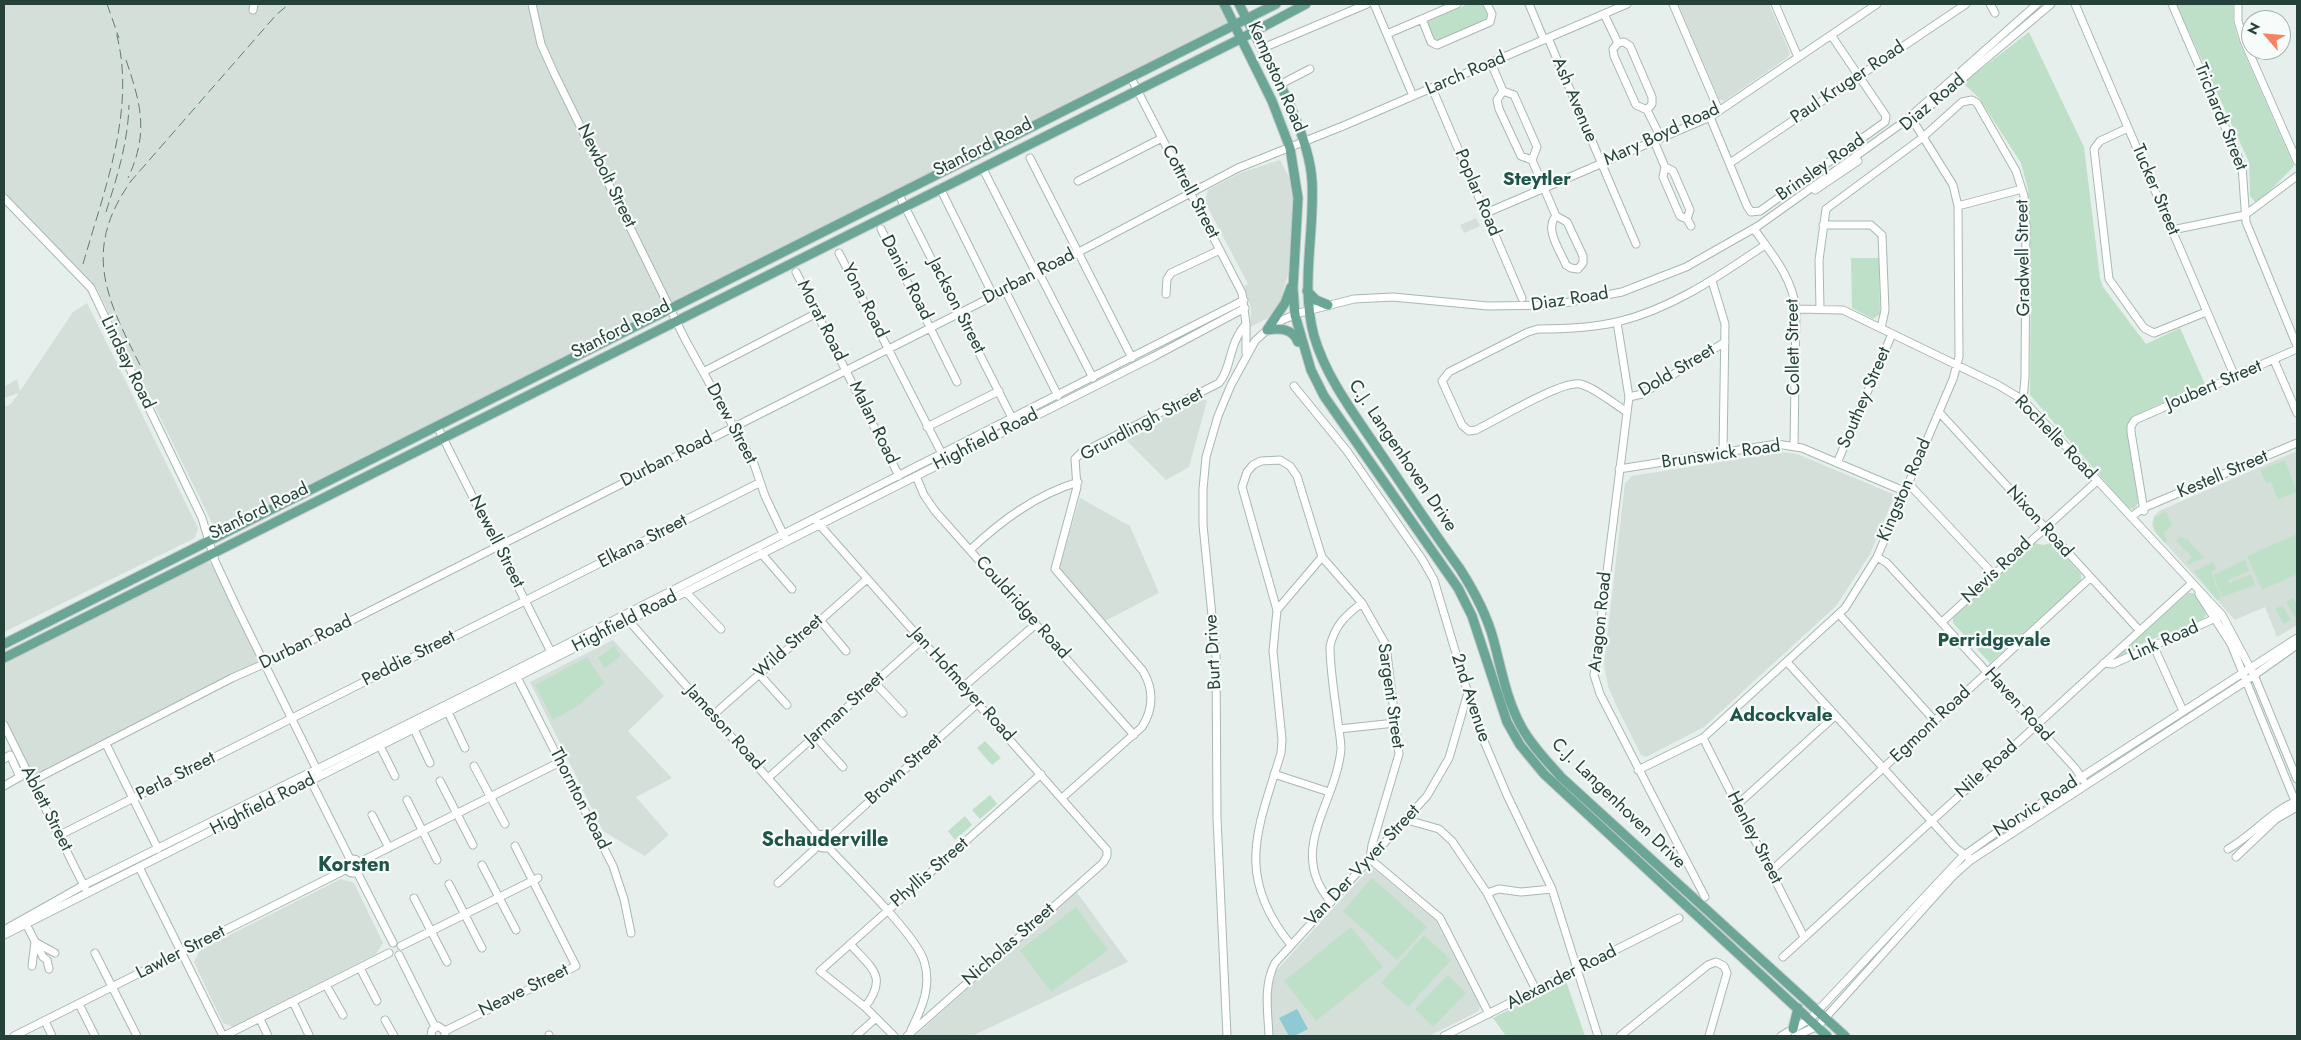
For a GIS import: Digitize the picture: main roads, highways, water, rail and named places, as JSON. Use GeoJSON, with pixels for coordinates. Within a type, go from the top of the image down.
{"type":"FeatureCollection","features":[{"type":"Feature","properties":{"kind":"main road","name":"Kempston Road"},"geometry":{"type":"LineString","coordinates":[[1224,4],[1277,112],[1290,148],[1295,175],[1298,214],[1294,274],[1295,315]]}},
{"type":"Feature","properties":{"kind":"main road","name":"Kempston Road"},"geometry":{"type":"LineString","coordinates":[[1239,4],[1279,85],[1304,142],[1310,166],[1312,198],[1307,291],[1309,311]]}},
{"type":"Feature","properties":{"kind":"main road","name":"Stanford Road"},"geometry":{"type":"LineString","coordinates":[[4,644],[1276,4]]}},
{"type":"Feature","properties":{"kind":"main road"},"geometry":{"type":"LineString","coordinates":[[1259,44],[1259,37],[1262,32],[1286,19],[1291,12],[1306,4]]}},
{"type":"Feature","properties":{"kind":"main road","name":"Stanford Road"},"geometry":{"type":"LineString","coordinates":[[4,658],[1291,12]]}},
{"type":"Feature","properties":{"kind":"main road"},"geometry":{"type":"LineString","coordinates":[[1294,274],[1285,303],[1267,330],[1284,329],[1294,334],[1308,363]]}},
{"type":"Feature","properties":{"kind":"main road"},"geometry":{"type":"LineString","coordinates":[[1307,291],[1316,300],[1328,305]]}},
{"type":"Feature","properties":{"kind":"main road","name":"C.J. Langenhoven Drive"},"geometry":{"type":"LineString","coordinates":[[1309,311],[1319,350],[1335,384],[1460,569],[1478,599],[1492,637],[1512,706],[1528,738],[1561,777],[1845,1036]]}},
{"type":"Feature","properties":{"kind":"main road","name":"C.J. Langenhoven Drive"},"geometry":{"type":"LineString","coordinates":[[1295,315],[1308,363],[1324,396],[1372,461],[1467,604],[1507,722],[1532,762],[1827,1036]]}},
{"type":"Feature","properties":{"kind":"main road"},"geometry":{"type":"LineString","coordinates":[[1794,1033],[1798,1008]]}},
{"type":"Feature","properties":{"kind":"water"},"geometry":{"type":"Polygon","coordinates":[[[1297,1009],[1308,1029],[1294,1036],[1289,1036],[1279,1018],[1297,1009]]]}},
{"type":"Feature","properties":{"kind":"railway"},"geometry":{"type":"LineString","coordinates":[[107,4],[119,38]]}},
{"type":"Feature","properties":{"kind":"railway"},"geometry":{"type":"LineString","coordinates":[[140,365],[117,318],[104,274],[103,252],[107,229],[116,206],[131,181],[276,15],[289,4]]}},
{"type":"Feature","properties":{"kind":"railway"},"geometry":{"type":"LineString","coordinates":[[83,264],[108,178],[120,119],[123,90],[116,32]]}},
{"type":"Feature","properties":{"kind":"railway"},"geometry":{"type":"LineString","coordinates":[[126,60],[139,105],[141,132],[135,162],[128,178]]}},
{"type":"Feature","properties":{"kind":"railway"},"geometry":{"type":"LineString","coordinates":[[106,212],[124,146],[129,105]]}},
{"type":"Feature","properties":{"kind":"district","name":"Steytler"},"geometry":{"type":"Point","coordinates":[1537,180]}},
{"type":"Feature","properties":{"kind":"district","name":"Perridgevale"},"geometry":{"type":"Point","coordinates":[1994,641]}},
{"type":"Feature","properties":{"kind":"district","name":"Adcockvale"},"geometry":{"type":"Point","coordinates":[1781,716]}},
{"type":"Feature","properties":{"kind":"district","name":"Schauderville"},"geometry":{"type":"Point","coordinates":[825,841]}},
{"type":"Feature","properties":{"kind":"district","name":"Korsten"},"geometry":{"type":"Point","coordinates":[354,866]}}]}
